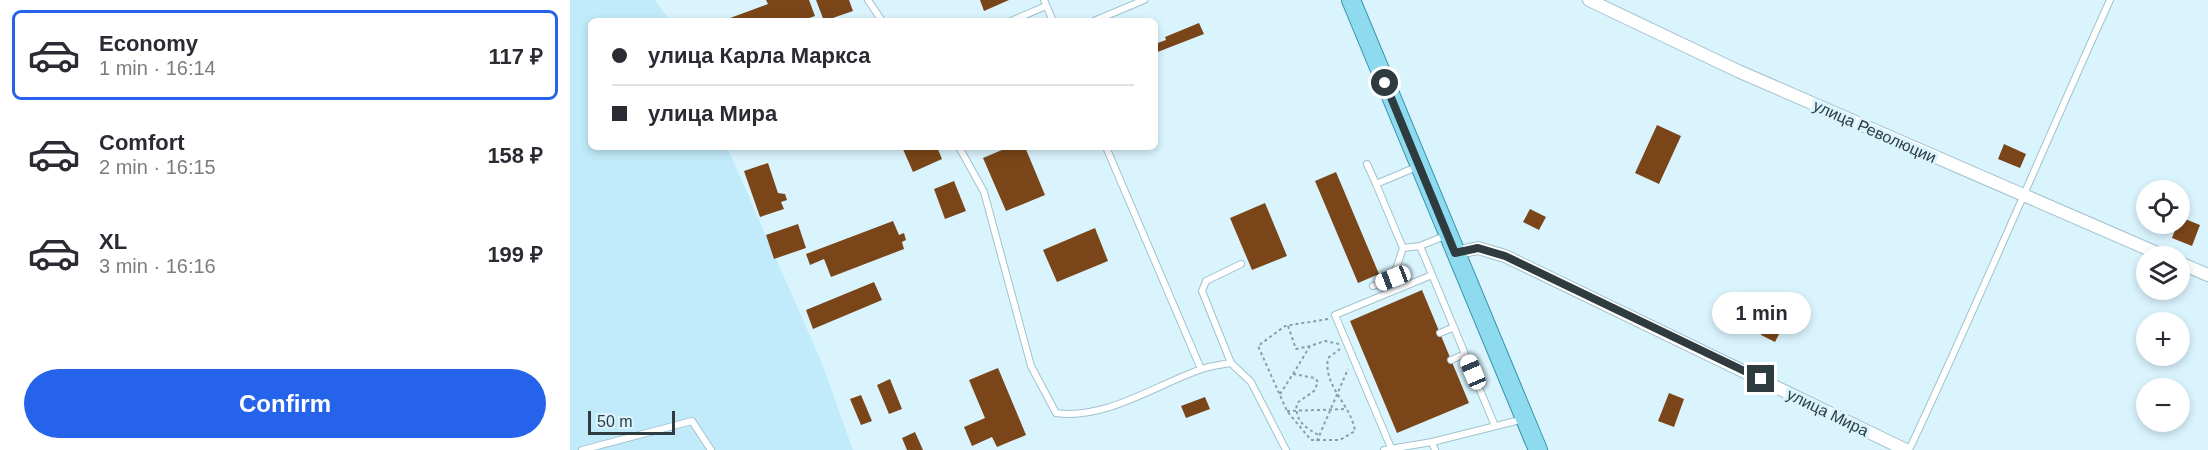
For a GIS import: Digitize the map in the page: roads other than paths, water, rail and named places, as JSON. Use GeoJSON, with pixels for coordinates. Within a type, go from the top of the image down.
{"type":"FeatureCollection","features":[{"type":"Feature","properties":{"kind":"main road"},"geometry":{"type":"LineString","coordinates":[[1351,0],[1538,450]]}},
{"type":"Feature","properties":{"kind":"street","name":"улица Революции"},"geometry":{"type":"LineString","coordinates":[[1588,0],[1738,71],[2140,246]]}},
{"type":"Feature","properties":{"kind":"street","name":"улица Мира"},"geometry":{"type":"LineString","coordinates":[[1455,253],[1478,248],[1505,256],[1908,450]]}},
{"type":"Feature","properties":{"kind":"street"},"geometry":{"type":"LineString","coordinates":[[2190,267],[2208,275]]}},
{"type":"Feature","properties":{"kind":"lane"},"geometry":{"type":"LineString","coordinates":[[868,0],[880,18]]}},
{"type":"Feature","properties":{"kind":"lane"},"geometry":{"type":"LineString","coordinates":[[1101,18],[1144,0]]}},
{"type":"Feature","properties":{"kind":"lane"},"geometry":{"type":"LineString","coordinates":[[1908,450],[1966,328],[2110,0]]}},
{"type":"Feature","properties":{"kind":"lane"},"geometry":{"type":"LineString","coordinates":[[1017,18],[1045,3],[1052,18]]}},
{"type":"Feature","properties":{"kind":"lane"},"geometry":{"type":"LineString","coordinates":[[961,150],[984,192],[1031,366],[1056,413],[1077,416],[1134,398],[1201,369],[1231,363]]}},
{"type":"Feature","properties":{"kind":"lane"},"geometry":{"type":"LineString","coordinates":[[1107,150],[1201,369]]}},
{"type":"Feature","properties":{"kind":"lane"},"geometry":{"type":"LineString","coordinates":[[1368,164],[1403,248],[1393,278],[1373,286]]}},
{"type":"Feature","properties":{"kind":"lane"},"geometry":{"type":"LineString","coordinates":[[1376,184],[1419,166]]}},
{"type":"Feature","properties":{"kind":"lane"},"geometry":{"type":"LineString","coordinates":[[1403,248],[1420,246],[1448,235]]}},
{"type":"Feature","properties":{"kind":"lane"},"geometry":{"type":"LineString","coordinates":[[1420,246],[1495,426]]}},
{"type":"Feature","properties":{"kind":"lane"},"geometry":{"type":"LineString","coordinates":[[1241,264],[1206,281],[1202,291],[1231,363],[1251,382],[1286,450]]}},
{"type":"Feature","properties":{"kind":"lane"},"geometry":{"type":"LineString","coordinates":[[1432,275],[1335,315],[1388,449],[1431,442],[1526,419]]}},
{"type":"Feature","properties":{"kind":"lane"},"geometry":{"type":"LineString","coordinates":[[1440,333],[1454,327]]}},
{"type":"Feature","properties":{"kind":"lane"},"geometry":{"type":"LineString","coordinates":[[1451,360],[1465,354]]}},
{"type":"Feature","properties":{"kind":"lane"},"geometry":{"type":"LineString","coordinates":[[582,450],[692,421],[711,450]]}},
{"type":"Feature","properties":{"kind":"lane"},"geometry":{"type":"LineString","coordinates":[[1431,442],[1435,450]]}}]}
